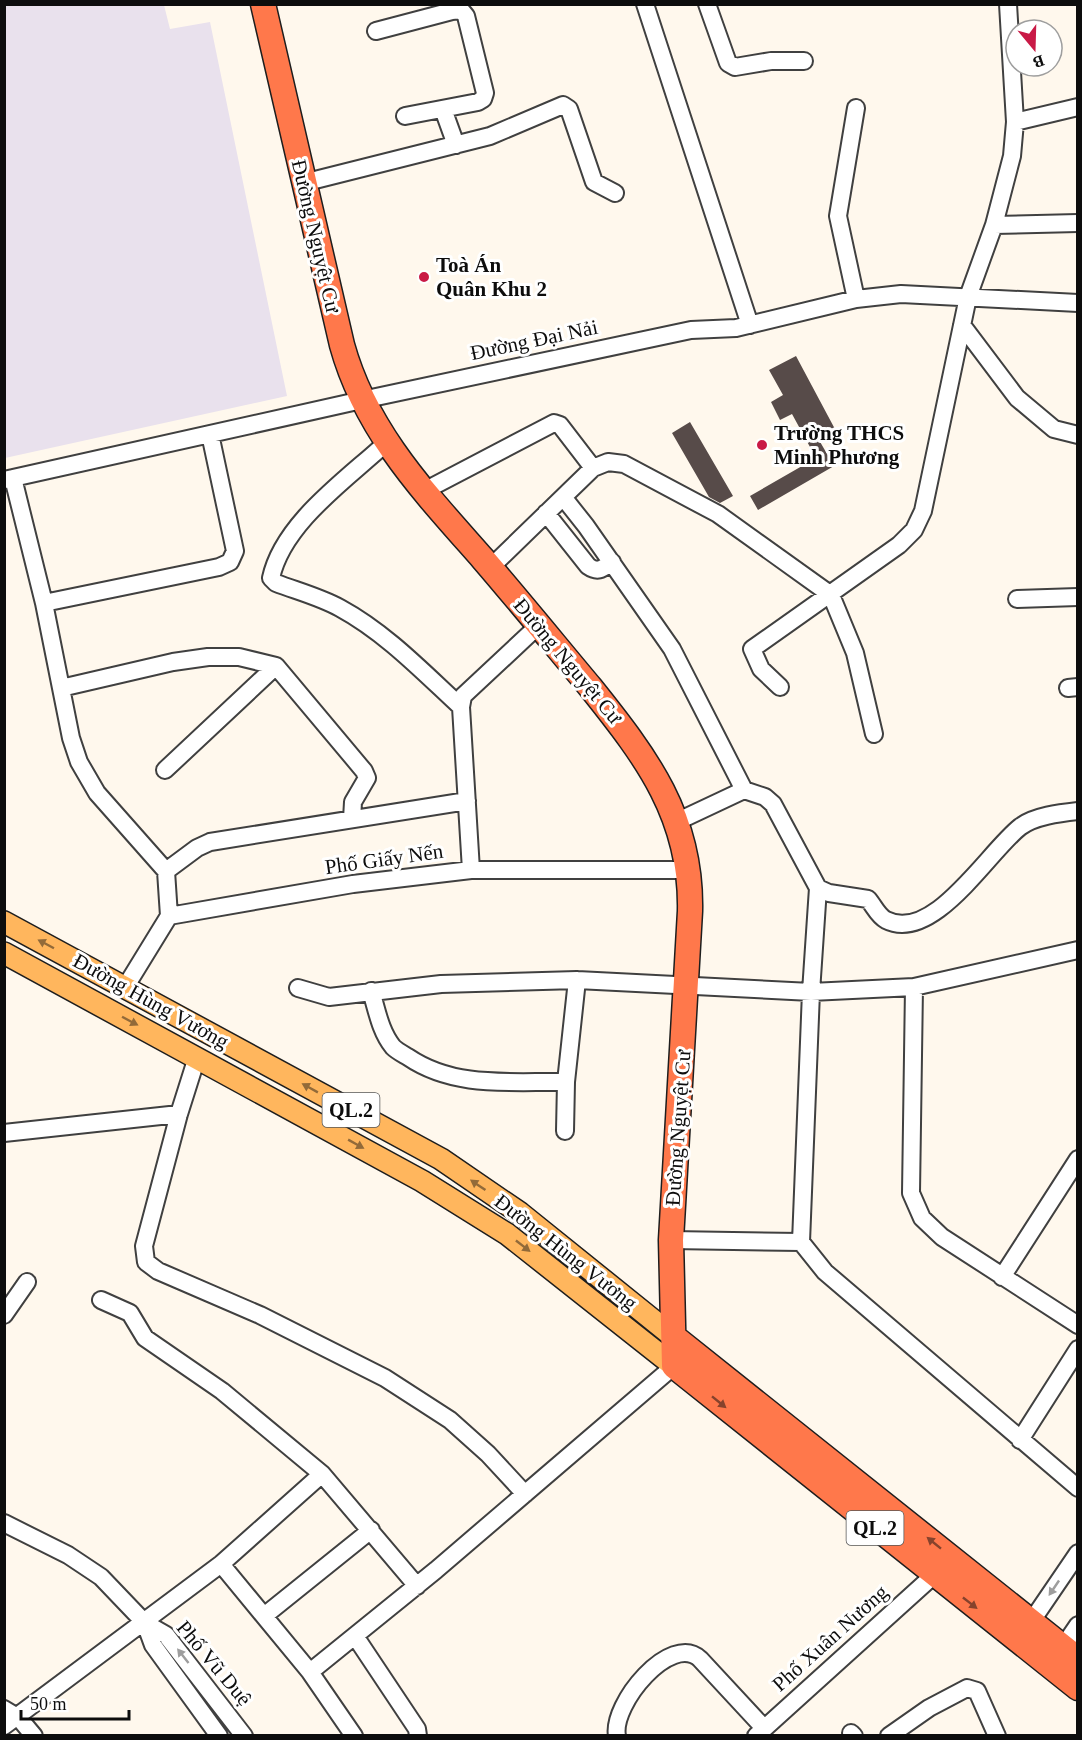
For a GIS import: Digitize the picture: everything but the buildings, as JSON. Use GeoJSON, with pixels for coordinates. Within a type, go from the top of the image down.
{"type":"FeatureCollection","features":[{"type":"Feature","properties":{"kind":"highway","name":"Đường Nguyệt Cư"},"geometry":{"type":"LineString","coordinates":[[262,4],[344,352],[362,399],[386,443],[424,491],[540,626],[641,752],[653,770],[676,822],[691,891],[671,1240],[674,1366]]}},
{"type":"Feature","properties":{"kind":"highway","name":"Đường Hùng Vương"},"geometry":{"type":"LineString","coordinates":[[674,1337],[1070,1653]]}},
{"type":"Feature","properties":{"kind":"highway","name":"Đường Hùng Vương"},"geometry":{"type":"LineString","coordinates":[[674,1366],[1077,1689]]}},
{"type":"Feature","properties":{"kind":"main road","name":"Đường Hùng Vương"},"geometry":{"type":"LineString","coordinates":[[4,922],[126,986],[441,1159],[520,1213],[674,1337]]}},
{"type":"Feature","properties":{"kind":"main road","name":"Đường Hùng Vương"},"geometry":{"type":"LineString","coordinates":[[4,953],[422,1180],[507,1234],[674,1366]]}},
{"type":"Feature","properties":{"kind":"main road"},"geometry":{"type":"LineString","coordinates":[[92,1000],[105,976]]}},
{"type":"Feature","properties":{"kind":"street"},"geometry":{"type":"LineString","coordinates":[[645,4],[750,325]]}},
{"type":"Feature","properties":{"kind":"street"},"geometry":{"type":"LineString","coordinates":[[707,4],[728,63],[735,67],[771,61],[804,61]]}},
{"type":"Feature","properties":{"kind":"street"},"geometry":{"type":"LineString","coordinates":[[780,687],[761,669],[752,649],[899,545],[914,530],[923,512],[968,297],[994,225],[1012,156],[1015,122],[1008,4]]}},
{"type":"Feature","properties":{"kind":"street"},"geometry":{"type":"LineString","coordinates":[[376,31],[461,10],[466,16],[485,93],[483,99],[478,102],[405,116]]}},
{"type":"Feature","properties":{"kind":"street"},"geometry":{"type":"LineString","coordinates":[[303,183],[490,136],[563,105],[569,109],[594,182],[615,193]]}},
{"type":"Feature","properties":{"kind":"street"},"geometry":{"type":"LineString","coordinates":[[1015,122],[1077,107]]}},
{"type":"Feature","properties":{"kind":"street"},"geometry":{"type":"LineString","coordinates":[[856,108],[838,216],[856,299]]}},
{"type":"Feature","properties":{"kind":"street"},"geometry":{"type":"LineString","coordinates":[[443,109],[456,145]]}},
{"type":"Feature","properties":{"kind":"street"},"geometry":{"type":"LineString","coordinates":[[994,225],[1077,223]]}},
{"type":"Feature","properties":{"kind":"street","name":"Đường Đại Nải"},"geometry":{"type":"LineString","coordinates":[[9,479],[362,399],[691,330],[723,330],[750,325],[856,299],[901,294],[1077,303]]}},
{"type":"Feature","properties":{"kind":"street"},"geometry":{"type":"LineString","coordinates":[[962,326],[1017,398],[1054,429],[1077,435]]}},
{"type":"Feature","properties":{"kind":"street"},"geometry":{"type":"LineString","coordinates":[[424,491],[554,423],[560,425],[593,468]]}},
{"type":"Feature","properties":{"kind":"street"},"geometry":{"type":"LineString","coordinates":[[44,603],[219,567],[230,562],[235,551],[210,435]]}},
{"type":"Feature","properties":{"kind":"street"},"geometry":{"type":"LineString","coordinates":[[386,443],[302,520],[288,537],[271,578],[276,583],[338,607],[366,624],[390,642],[461,707]]}},
{"type":"Feature","properties":{"kind":"street"},"geometry":{"type":"LineString","coordinates":[[490,568],[593,468],[608,462],[624,464],[698,501],[831,595],[855,653],[874,734]]}},
{"type":"Feature","properties":{"kind":"street"},"geometry":{"type":"LineString","coordinates":[[9,479],[44,603],[70,738],[79,762],[97,793],[166,871],[169,916],[126,986]]}},
{"type":"Feature","properties":{"kind":"street"},"geometry":{"type":"LineString","coordinates":[[563,497],[612,562],[672,649],[744,790]]}},
{"type":"Feature","properties":{"kind":"street"},"geometry":{"type":"LineString","coordinates":[[546,513],[588,566],[600,570],[612,562]]}},
{"type":"Feature","properties":{"kind":"street"},"geometry":{"type":"LineString","coordinates":[[1017,599],[1077,597]]}},
{"type":"Feature","properties":{"kind":"street"},"geometry":{"type":"LineString","coordinates":[[471,870],[461,707],[463,696],[468,689],[540,626]]}},
{"type":"Feature","properties":{"kind":"street"},"geometry":{"type":"LineString","coordinates":[[61,688],[173,662],[208,657],[239,657],[276,666],[364,771],[367,778],[353,802],[352,819]]}},
{"type":"Feature","properties":{"kind":"street"},"geometry":{"type":"LineString","coordinates":[[165,770],[276,666]]}},
{"type":"Feature","properties":{"kind":"street"},"geometry":{"type":"LineString","coordinates":[[676,822],[744,790],[765,797],[773,804],[818,888],[811,992],[801,1242],[825,1272],[1077,1488]]}},
{"type":"Feature","properties":{"kind":"street"},"geometry":{"type":"LineString","coordinates":[[166,871],[197,848],[210,842],[466,801]]}},
{"type":"Feature","properties":{"kind":"street"},"geometry":{"type":"LineString","coordinates":[[818,888],[829,893],[868,899],[880,917],[889,922],[906,922],[929,917],[944,907],[997,848],[1022,825],[1056,814],[1077,811]]}},
{"type":"Feature","properties":{"kind":"street","name":"Phố Giấy Nến"},"geometry":{"type":"LineString","coordinates":[[169,916],[353,884],[471,870],[688,870]]}},
{"type":"Feature","properties":{"kind":"street"},"geometry":{"type":"LineString","coordinates":[[298,988],[328,997],[441,984],[577,980],[811,992],[914,987],[1077,950]]}},
{"type":"Feature","properties":{"kind":"street"},"geometry":{"type":"LineString","coordinates":[[565,1131],[566,1082],[577,980]]}},
{"type":"Feature","properties":{"kind":"street"},"geometry":{"type":"LineString","coordinates":[[914,987],[911,1193],[915,1206],[922,1218],[942,1237],[1077,1325]]}},
{"type":"Feature","properties":{"kind":"street"},"geometry":{"type":"LineString","coordinates":[[371,991],[382,1028],[394,1048],[418,1064],[444,1075],[477,1081],[566,1082]]}},
{"type":"Feature","properties":{"kind":"street"},"geometry":{"type":"LineString","coordinates":[[197,1057],[179,1114],[144,1246],[147,1262],[158,1271],[260,1315],[385,1378],[450,1420],[488,1454],[525,1494]]}},
{"type":"Feature","properties":{"kind":"street"},"geometry":{"type":"LineString","coordinates":[[4,1133],[179,1114]]}},
{"type":"Feature","properties":{"kind":"street"},"geometry":{"type":"LineString","coordinates":[[1002,1277],[1077,1159]]}},
{"type":"Feature","properties":{"kind":"street"},"geometry":{"type":"LineString","coordinates":[[671,1240],[801,1242]]}},
{"type":"Feature","properties":{"kind":"street"},"geometry":{"type":"LineString","coordinates":[[4,1315],[27,1282]]}},
{"type":"Feature","properties":{"kind":"street"},"geometry":{"type":"LineString","coordinates":[[101,1300],[130,1313],[145,1338],[222,1391],[322,1474],[417,1586]]}},
{"type":"Feature","properties":{"kind":"street"},"geometry":{"type":"LineString","coordinates":[[1020,1440],[1077,1349]]}},
{"type":"Feature","properties":{"kind":"street"},"geometry":{"type":"LineString","coordinates":[[310,1671],[417,1586],[674,1366]]}},
{"type":"Feature","properties":{"kind":"street"},"geometry":{"type":"LineString","coordinates":[[34,1736],[9,1718],[146,1623],[221,1564],[322,1474]]}},
{"type":"Feature","properties":{"kind":"street","name":"Phố Vũ Duệ"},"geometry":{"type":"LineString","coordinates":[[4,1523],[68,1555],[101,1577],[146,1623],[166,1635],[244,1736]]}},
{"type":"Feature","properties":{"kind":"street"},"geometry":{"type":"LineString","coordinates":[[264,1616],[370,1530]]}},
{"type":"Feature","properties":{"kind":"street"},"geometry":{"type":"LineString","coordinates":[[1031,1622],[1077,1553]]}},
{"type":"Feature","properties":{"kind":"street"},"geometry":{"type":"LineString","coordinates":[[221,1564],[310,1671],[354,1736]]}},
{"type":"Feature","properties":{"kind":"street","name":"Phố Xuân Nương"},"geometry":{"type":"LineString","coordinates":[[760,1732],[934,1575]]}},
{"type":"Feature","properties":{"kind":"street","name":"Phố Vũ Duệ"},"geometry":{"type":"LineString","coordinates":[[146,1623],[153,1645],[219,1736]]}},
{"type":"Feature","properties":{"kind":"street"},"geometry":{"type":"LineString","coordinates":[[1070,1653],[1077,1625]]}},
{"type":"Feature","properties":{"kind":"street"},"geometry":{"type":"LineString","coordinates":[[355,1636],[417,1729],[417,1736]]}},
{"type":"Feature","properties":{"kind":"street"},"geometry":{"type":"LineString","coordinates":[[617,1736],[615,1726],[618,1714],[639,1680],[677,1653],[688,1653],[700,1659],[760,1732]]}},
{"type":"Feature","properties":{"kind":"street"},"geometry":{"type":"LineString","coordinates":[[889,1736],[929,1708],[967,1688],[977,1691],[998,1736]]}},
{"type":"Feature","properties":{"kind":"shaded area"},"geometry":{"type":"Polygon","coordinates":[[[4,5],[164,5],[170,29],[210,22],[287,396],[5,458],[4,5]]]}},
{"type":"Feature","properties":{"kind":"place","name":"Toà Án Quân Khu 2"},"geometry":{"type":"Point","coordinates":[424,277]}},
{"type":"Feature","properties":{"kind":"place","name":"Trường THCS Minh Phương"},"geometry":{"type":"Point","coordinates":[762,445]}}]}
